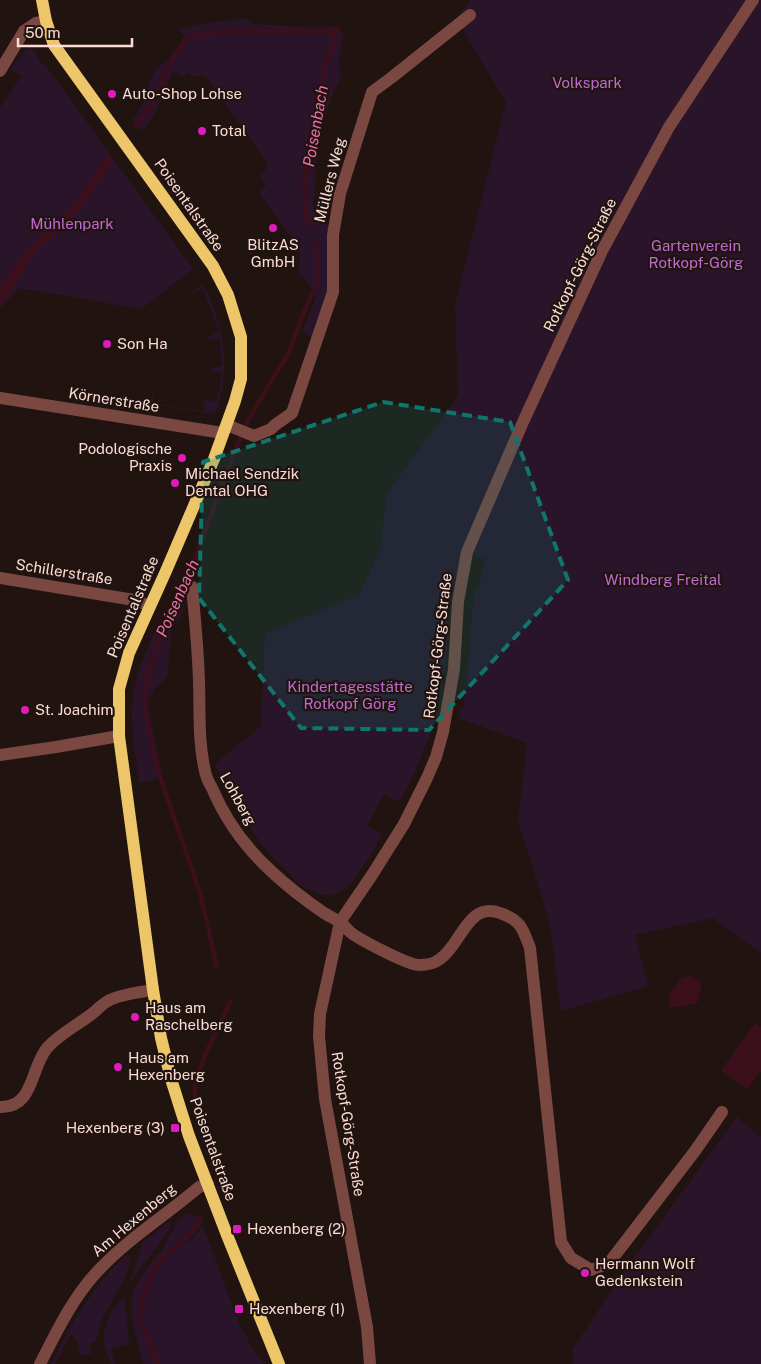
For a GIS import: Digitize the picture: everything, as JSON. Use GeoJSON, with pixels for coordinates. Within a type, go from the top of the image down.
{"type":"FeatureCollection","features":[{"type":"Feature","properties":{"kind":"main road","name":"Poisentalstraße"},"geometry":{"type":"LineString","coordinates":[[42,0],[46,21],[54,45],[212,266],[228,295],[241,337],[241,379],[235,401],[214,459],[129,653],[119,689],[120,736],[153,990],[161,1038],[171,1079],[189,1136],[280,1364]]}},
{"type":"Feature","properties":{"kind":"street","name":"Rotkopf-Görg-Straße"},"geometry":{"type":"LineString","coordinates":[[370,1364],[367,1327],[325,1099],[319,1036],[320,1014],[340,922],[404,824],[436,757],[443,732],[454,668],[458,602],[467,552],[523,422],[602,251],[669,127],[754,0]]}},
{"type":"Feature","properties":{"kind":"street","name":"Müllers Weg"},"geometry":{"type":"LineString","coordinates":[[225,429],[244,432],[254,436],[271,429],[275,424],[292,413],[333,292],[333,235],[340,194],[372,92],[470,15]]}},
{"type":"Feature","properties":{"kind":"street"},"geometry":{"type":"LineString","coordinates":[[0,71],[6,51],[24,31],[36,23],[46,21]]}},
{"type":"Feature","properties":{"kind":"street","name":"Körnerstraße"},"geometry":{"type":"LineString","coordinates":[[0,398],[225,429]]}},
{"type":"Feature","properties":{"kind":"street","name":"Schillerstraße"},"geometry":{"type":"LineString","coordinates":[[0,578],[134,600],[150,606]]}},
{"type":"Feature","properties":{"kind":"street","name":"Lohberg"},"geometry":{"type":"LineString","coordinates":[[192,587],[197,648],[201,750],[205,773],[228,821],[256,856],[303,898],[340,922],[354,935],[416,966],[431,964],[441,959],[453,946],[469,921],[481,912],[494,911],[512,917],[523,929],[530,948],[561,1242],[571,1258],[592,1270],[609,1263],[695,1151],[722,1112]]}},
{"type":"Feature","properties":{"kind":"street"},"geometry":{"type":"LineString","coordinates":[[0,755],[120,736]]}},
{"type":"Feature","properties":{"kind":"street"},"geometry":{"type":"LineString","coordinates":[[0,1107],[8,1107],[24,1097],[30,1087],[40,1059],[47,1048],[66,1031],[92,1014],[108,1000],[153,990]]}},
{"type":"Feature","properties":{"kind":"street","name":"Am Hexenberg"},"geometry":{"type":"LineString","coordinates":[[40,1364],[73,1303],[95,1274],[121,1249],[199,1187],[208,1184]]}},
{"type":"Feature","properties":{"kind":"highlighted area"},"geometry":{"type":"Polygon","coordinates":[[[383,402],[510,422],[568,580],[429,730],[301,728],[199,598],[203,462],[383,402]]]}},
{"type":"Feature","properties":{"kind":"green space"},"geometry":{"type":"Polygon","coordinates":[[[471,0],[761,0],[761,953],[713,918],[635,935],[648,986],[561,1011],[550,923],[518,821],[527,743],[458,718],[461,708],[463,708],[466,688],[474,592],[479,586],[486,558],[461,553],[447,617],[446,665],[432,730],[413,776],[399,802],[384,794],[367,826],[382,834],[371,855],[346,889],[335,894],[322,895],[299,884],[261,844],[229,793],[215,764],[261,726],[265,633],[359,595],[381,547],[386,495],[458,396],[455,305],[506,102],[456,18],[471,0]]]}},
{"type":"Feature","properties":{"kind":"green space"},"geometry":{"type":"Polygon","coordinates":[[[244,18],[253,24],[321,28],[335,26],[344,33],[339,62],[341,78],[333,92],[319,132],[313,204],[318,217],[329,226],[330,293],[312,337],[302,333],[316,296],[310,285],[298,272],[300,249],[261,196],[260,192],[266,185],[260,176],[266,169],[267,162],[206,77],[193,77],[189,72],[181,77],[178,73],[173,72],[160,103],[147,125],[141,131],[132,119],[138,113],[143,103],[155,69],[167,61],[185,35],[177,30],[244,18]]]}},
{"type":"Feature","properties":{"kind":"green space","name":"Mühlenpark"},"geometry":{"type":"Polygon","coordinates":[[[27,49],[33,49],[43,66],[45,65],[63,89],[193,269],[141,309],[19,288],[0,308],[0,108],[21,76],[10,69],[27,49]]]}},
{"type":"Feature","properties":{"kind":"green space"},"geometry":{"type":"Polygon","coordinates":[[[203,285],[215,310],[224,352],[223,380],[217,407],[213,414],[150,404],[153,391],[153,403],[203,411],[205,399],[217,402],[222,373],[211,371],[211,368],[222,366],[220,338],[208,340],[208,337],[219,331],[203,289],[192,292],[203,285]]]}},
{"type":"Feature","properties":{"kind":"green space"},"geometry":{"type":"Polygon","coordinates":[[[181,585],[188,589],[182,615],[171,628],[168,674],[163,682],[155,687],[148,701],[162,772],[153,780],[139,783],[132,726],[136,681],[155,632],[181,585]]]}},
{"type":"Feature","properties":{"kind":"green space"},"geometry":{"type":"Polygon","coordinates":[[[737,1117],[761,1137],[761,1364],[574,1364],[572,1350],[626,1269],[737,1117]]]}},
{"type":"Feature","properties":{"kind":"green space"},"geometry":{"type":"Polygon","coordinates":[[[189,1213],[203,1220],[203,1222],[192,1237],[173,1251],[193,1238],[203,1225],[238,1321],[256,1355],[260,1355],[263,1364],[143,1364],[132,1318],[131,1308],[134,1290],[145,1271],[160,1254],[178,1220],[189,1213]]]}},
{"type":"Feature","properties":{"kind":"green space"},"geometry":{"type":"Polygon","coordinates":[[[168,1222],[171,1225],[169,1230],[133,1279],[129,1281],[142,1243],[168,1222]]]}},
{"type":"Feature","properties":{"kind":"green space"},"geometry":{"type":"Polygon","coordinates":[[[126,1255],[130,1257],[130,1264],[104,1315],[96,1341],[89,1344],[92,1353],[80,1356],[76,1341],[71,1334],[55,1364],[51,1364],[83,1306],[102,1280],[126,1255]]]}},
{"type":"Feature","properties":{"kind":"green space"},"geometry":{"type":"Polygon","coordinates":[[[124,1298],[129,1344],[111,1349],[115,1364],[111,1364],[104,1343],[104,1332],[107,1320],[124,1298]]]}},
{"type":"Feature","properties":{"kind":"shaded area"},"geometry":{"type":"Polygon","coordinates":[[[109,153],[114,161],[79,211],[33,255],[7,299],[0,305],[0,288],[22,254],[72,206],[109,153]]]}},
{"type":"Feature","properties":{"kind":"shaded area"},"geometry":{"type":"Polygon","coordinates":[[[692,976],[702,984],[697,1003],[671,1008],[668,996],[682,977],[692,976]]]}},
{"type":"Feature","properties":{"kind":"shaded area"},"geometry":{"type":"Polygon","coordinates":[[[755,1023],[761,1027],[761,1071],[747,1090],[721,1070],[755,1023]]]}},
{"type":"Feature","properties":{"kind":"waterway","name":"Poisenbach"},"geometry":{"type":"LineString","coordinates":[[310,227],[306,215],[304,188],[325,65],[336,38],[333,32],[337,29]]}},
{"type":"Feature","properties":{"kind":"waterway"},"geometry":{"type":"LineString","coordinates":[[136,125],[152,104],[167,69],[187,37],[227,31],[333,32]]}},
{"type":"Feature","properties":{"kind":"waterway","name":"Poisenbach"},"geometry":{"type":"LineString","coordinates":[[217,966],[200,893],[158,771],[144,701],[149,672],[159,639],[187,579],[239,441],[248,421],[289,353],[317,283],[318,254],[315,244]]}},
{"type":"Feature","properties":{"kind":"waterway","name":"Poisenbach"},"geometry":{"type":"LineString","coordinates":[[205,1129],[196,1103],[195,1088],[205,1056],[230,1002]]}},
{"type":"Feature","properties":{"kind":"waterway","name":"Poisenbach"},"geometry":{"type":"LineString","coordinates":[[157,1364],[148,1336],[139,1320],[145,1290],[158,1262],[193,1232],[199,1218]]}},
{"type":"Feature","properties":{"kind":"place","name":"Auto-Shop Lohse"},"geometry":{"type":"Point","coordinates":[112,94]}},
{"type":"Feature","properties":{"kind":"place","name":"Total"},"geometry":{"type":"Point","coordinates":[202,131]}},
{"type":"Feature","properties":{"kind":"place","name":"BlitzAS GmbH"},"geometry":{"type":"Point","coordinates":[273,228]}},
{"type":"Feature","properties":{"kind":"place","name":"Son Ha"},"geometry":{"type":"Point","coordinates":[107,344]}},
{"type":"Feature","properties":{"kind":"place","name":"Podologische Praxis"},"geometry":{"type":"Point","coordinates":[182,458]}},
{"type":"Feature","properties":{"kind":"place","name":"Michael Sendzik Dental OHG"},"geometry":{"type":"Point","coordinates":[175,483]}},
{"type":"Feature","properties":{"kind":"place","name":"St. Joachim"},"geometry":{"type":"Point","coordinates":[25,710]}},
{"type":"Feature","properties":{"kind":"place","name":"Haus am Raschelberg"},"geometry":{"type":"Point","coordinates":[135,1017]}},
{"type":"Feature","properties":{"kind":"place","name":"Haus am Hexenberg"},"geometry":{"type":"Point","coordinates":[118,1067]}},
{"type":"Feature","properties":{"kind":"place","name":"Hexenberg (3)"},"geometry":{"type":"Point","coordinates":[175,1128]}},
{"type":"Feature","properties":{"kind":"place","name":"Hexenberg (2)"},"geometry":{"type":"Point","coordinates":[237,1229]}},
{"type":"Feature","properties":{"kind":"place","name":"Hermann Wolf Gedenkstein"},"geometry":{"type":"Point","coordinates":[585,1273]}},
{"type":"Feature","properties":{"kind":"place","name":"Hexenberg (1)"},"geometry":{"type":"Point","coordinates":[239,1309]}},
{"type":"Feature","properties":{"kind":"park label","name":"Volkspark"},"geometry":{"type":"Point","coordinates":[587,83]}},
{"type":"Feature","properties":{"kind":"park label","name":"Gartenverein Rotkopf-Görg"},"geometry":{"type":"Point","coordinates":[696,254]}},
{"type":"Feature","properties":{"kind":"park label","name":"Windberg Freital"},"geometry":{"type":"Point","coordinates":[663,580]}},
{"type":"Feature","properties":{"kind":"park label","name":"Kindertagesstätte Rotkopf Görg"},"geometry":{"type":"Point","coordinates":[350,696]}}]}
